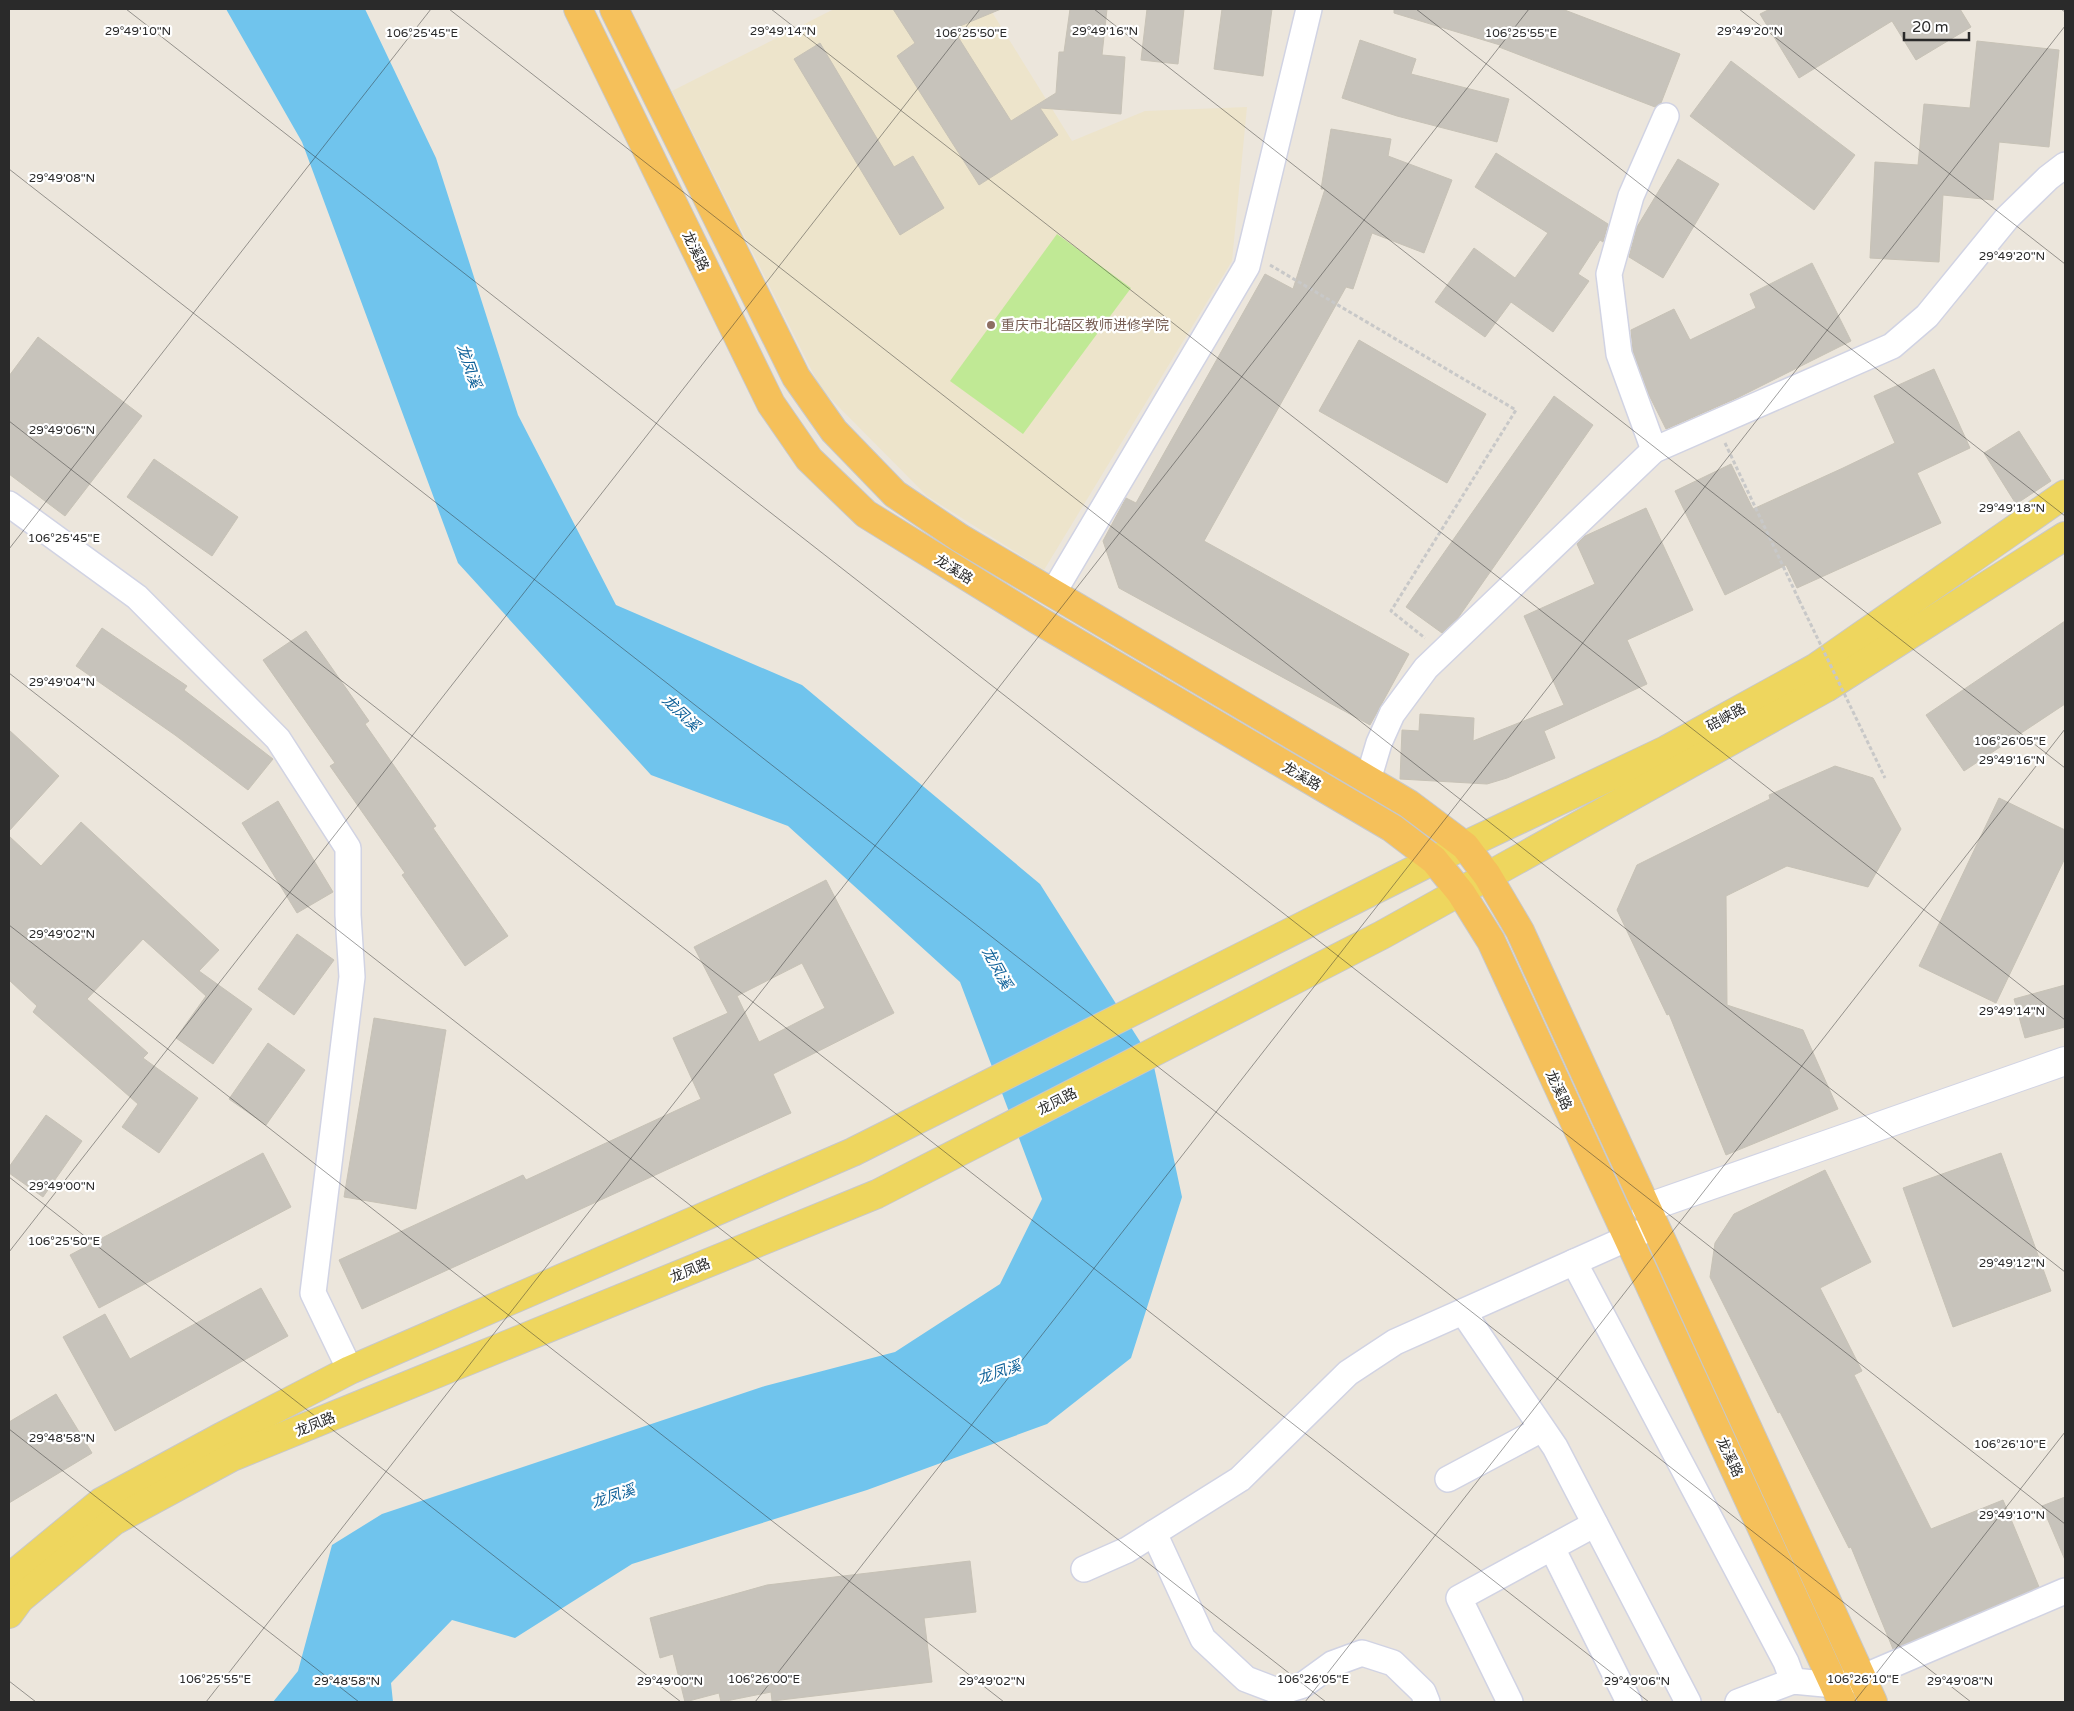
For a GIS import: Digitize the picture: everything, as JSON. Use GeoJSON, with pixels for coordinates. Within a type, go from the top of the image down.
{"type":"FeatureCollection","features":[{"type":"Feature","properties":{"kind":"highway","name":"龙溪路"},"geometry":{"type":"LineString","coordinates":[[578,9],[771,404],[809,459],[866,514],[1036,619],[1392,828],[1434,860],[1462,893],[1491,941],[1839,1694]]}},
{"type":"Feature","properties":{"kind":"highway","name":"龙溪路"},"geometry":{"type":"LineString","coordinates":[[614,9],[796,377],[834,430],[895,494],[960,538],[1408,804],[1465,846],[1487,875],[1520,931],[1873,1702]]}},
{"type":"Feature","properties":{"kind":"main road","name":"碚峡路"},"geometry":{"type":"LineString","coordinates":[[350,1370],[854,1152],[1434,860],[1666,750],[1815,668],[2065,494]]}},
{"type":"Feature","properties":{"kind":"main road","name":"碚峡路"},"geometry":{"type":"LineString","coordinates":[[1382,935],[1462,893],[1487,875],[1826,688],[2065,536]]}},
{"type":"Feature","properties":{"kind":"main road","name":"龙凤路"},"geometry":{"type":"LineString","coordinates":[[9,1614],[20,1598],[114,1521],[232,1457],[877,1194],[1382,935]]}},
{"type":"Feature","properties":{"kind":"main road"},"geometry":{"type":"LineString","coordinates":[[9,1578],[101,1502],[221,1436],[350,1370]]}},
{"type":"Feature","properties":{"kind":"street"},"geometry":{"type":"LineString","coordinates":[[1053,593],[1247,266],[1309,9]]}},
{"type":"Feature","properties":{"kind":"street"},"geometry":{"type":"LineString","coordinates":[[1654,450],[1619,354],[1609,274],[1631,196],[1666,116]]}},
{"type":"Feature","properties":{"kind":"street"},"geometry":{"type":"LineString","coordinates":[[1368,780],[1379,743],[1392,714],[1426,668],[1654,450],[1892,346],[1927,316],[2007,218],[2065,165]]}},
{"type":"Feature","properties":{"kind":"street"},"geometry":{"type":"LineString","coordinates":[[9,504],[137,597],[278,739],[348,848],[348,915],[352,976],[314,1293],[350,1370]]}},
{"type":"Feature","properties":{"kind":"street"},"geometry":{"type":"LineString","coordinates":[[1084,1569],[1127,1550],[1240,1479],[1348,1373],[1395,1342],[1628,1238],[1650,1217],[2065,1061]]}},
{"type":"Feature","properties":{"kind":"street"},"geometry":{"type":"LineString","coordinates":[[1574,1262],[1786,1662],[1793,1681]]}},
{"type":"Feature","properties":{"kind":"street"},"geometry":{"type":"LineString","coordinates":[[1463,1312],[1555,1447],[1688,1702]]}},
{"type":"Feature","properties":{"kind":"street"},"geometry":{"type":"LineString","coordinates":[[1448,1480],[1542,1429]]}},
{"type":"Feature","properties":{"kind":"street"},"geometry":{"type":"LineString","coordinates":[[1510,1702],[1459,1598],[1595,1524]]}},
{"type":"Feature","properties":{"kind":"street"},"geometry":{"type":"LineString","coordinates":[[1154,1533],[1203,1639],[1246,1679],[1280,1692],[1303,1685],[1332,1664],[1362,1653],[1393,1662],[1422,1692],[1427,1702]]}},
{"type":"Feature","properties":{"kind":"street"},"geometry":{"type":"LineString","coordinates":[[1552,1548],[1629,1702]]}},
{"type":"Feature","properties":{"kind":"street"},"geometry":{"type":"LineString","coordinates":[[1738,1702],[1793,1681],[1839,1694],[1862,1678],[2065,1592]]}},
{"type":"Feature","properties":{"kind":"path"},"geometry":{"type":"LineString","coordinates":[[1250,253],[1516,410],[1390,611],[1444,652]]}},
{"type":"Feature","properties":{"kind":"path"},"geometry":{"type":"LineString","coordinates":[[1717,423],[1799,600],[1885,778]]}},
{"type":"Feature","properties":{"kind":"shaded area","name":"重庆市北碚区教师进修学院"},"geometry":{"type":"Polygon","coordinates":[[[834,9],[990,9],[1072,141],[1145,111],[1247,107],[1232,261],[1044,570],[927,496],[821,389],[672,91],[834,9]]]}},
{"type":"Feature","properties":{"kind":"green space"},"geometry":{"type":"Polygon","coordinates":[[[1057,234],[1131,288],[1023,434],[950,381],[1057,234]]]}},
{"type":"Feature","properties":{"kind":"water","name":"龙凤溪"},"geometry":{"type":"Polygon","coordinates":[[[226,9],[365,9],[436,158],[518,415],[616,605],[802,685],[1040,884],[1153,1062],[1182,1197],[1131,1358],[1047,1424],[867,1490],[632,1564],[515,1638],[452,1620],[391,1683],[393,1702],[273,1702],[298,1671],[332,1545],[382,1514],[765,1386],[895,1352],[1000,1284],[1042,1199],[960,982],[788,826],[651,775],[458,563],[302,142],[226,9]]]}},
{"type":"Feature","properties":{"kind":"building"},"geometry":{"type":"Polygon","coordinates":[[[893,9],[1001,9],[953,29],[1011,121],[1056,93],[1059,52],[1064,52],[1070,9],[1107,9],[1102,55],[1125,57],[1121,114],[1040,108],[1058,135],[979,185],[897,56],[915,43],[893,9]]]}},
{"type":"Feature","properties":{"kind":"building"},"geometry":{"type":"Polygon","coordinates":[[[1147,9],[1184,9],[1178,64],[1141,60],[1147,9]]]}},
{"type":"Feature","properties":{"kind":"building"},"geometry":{"type":"Polygon","coordinates":[[[1222,9],[1272,9],[1263,76],[1214,69],[1222,9]]]}},
{"type":"Feature","properties":{"kind":"building"},"geometry":{"type":"Polygon","coordinates":[[[1394,9],[1562,9],[1680,54],[1661,103],[1655,107],[1499,47],[1500,45],[1394,13],[1394,9]]]}},
{"type":"Feature","properties":{"kind":"building"},"geometry":{"type":"Polygon","coordinates":[[[1770,9],[1960,9],[1971,27],[1916,60],[1892,21],[1799,78],[1760,14],[1770,9]]]}},
{"type":"Feature","properties":{"kind":"building"},"geometry":{"type":"Polygon","coordinates":[[[1360,40],[1416,59],[1411,74],[1509,99],[1497,142],[1397,116],[1342,98],[1360,40]]]}},
{"type":"Feature","properties":{"kind":"building"},"geometry":{"type":"Polygon","coordinates":[[[1977,41],[2059,50],[2049,147],[1999,142],[1993,200],[1943,195],[1939,262],[1870,258],[1875,162],[1918,165],[1924,104],[1970,108],[1977,41]]]}},
{"type":"Feature","properties":{"kind":"building"},"geometry":{"type":"Polygon","coordinates":[[[820,43],[894,167],[913,156],[944,208],[900,235],[794,59],[820,43]]]}},
{"type":"Feature","properties":{"kind":"building"},"geometry":{"type":"Polygon","coordinates":[[[1731,61],[1855,155],[1814,210],[1690,116],[1731,61]]]}},
{"type":"Feature","properties":{"kind":"building"},"geometry":{"type":"Polygon","coordinates":[[[1331,129],[1391,139],[1388,156],[1452,180],[1424,253],[1372,233],[1353,289],[1346,287],[1204,541],[1409,654],[1370,725],[1119,588],[1103,541],[1126,498],[1136,503],[1265,274],[1293,289],[1325,189],[1321,189],[1331,129]]]}},
{"type":"Feature","properties":{"kind":"building"},"geometry":{"type":"Polygon","coordinates":[[[1496,153],[1608,224],[1603,242],[1600,240],[1578,274],[1589,281],[1553,332],[1511,302],[1485,337],[1435,302],[1474,248],[1515,278],[1548,233],[1475,187],[1496,153]]]}},
{"type":"Feature","properties":{"kind":"building"},"geometry":{"type":"Polygon","coordinates":[[[1678,159],[1719,184],[1663,278],[1629,257],[1637,227],[1678,159]]]}},
{"type":"Feature","properties":{"kind":"building"},"geometry":{"type":"Polygon","coordinates":[[[1812,263],[1851,341],[1739,397],[1666,429],[1649,395],[1633,351],[1631,330],[1674,309],[1690,340],[1756,308],[1750,294],[1812,263]]]}},
{"type":"Feature","properties":{"kind":"building"},"geometry":{"type":"Polygon","coordinates":[[[38,337],[142,416],[65,516],[9,474],[9,376],[38,337]]]}},
{"type":"Feature","properties":{"kind":"building"},"geometry":{"type":"Polygon","coordinates":[[[1359,340],[1486,414],[1447,483],[1319,411],[1359,340]]]}},
{"type":"Feature","properties":{"kind":"building"},"geometry":{"type":"Polygon","coordinates":[[[1934,369],[1970,448],[1917,473],[1941,523],[1797,588],[1786,565],[1725,595],[1675,491],[1731,464],[1753,509],[1843,468],[1895,443],[1874,396],[1934,369]]]}},
{"type":"Feature","properties":{"kind":"building"},"geometry":{"type":"Polygon","coordinates":[[[1554,396],[1593,425],[1458,618],[1442,633],[1406,607],[1554,396]]]}},
{"type":"Feature","properties":{"kind":"building"},"geometry":{"type":"Polygon","coordinates":[[[2019,431],[2051,481],[2016,504],[1984,453],[2019,431]]]}},
{"type":"Feature","properties":{"kind":"building"},"geometry":{"type":"Polygon","coordinates":[[[154,459],[238,517],[212,556],[127,497],[154,459]]]}},
{"type":"Feature","properties":{"kind":"building"},"geometry":{"type":"Polygon","coordinates":[[[1646,508],[1693,610],[1627,640],[1647,684],[1544,731],[1555,758],[1507,778],[1487,784],[1400,779],[1402,730],[1419,731],[1420,714],[1474,718],[1473,741],[1564,705],[1524,616],[1595,584],[1577,544],[1585,536],[1646,508]]]}},
{"type":"Feature","properties":{"kind":"building"},"geometry":{"type":"Polygon","coordinates":[[[2065,621],[2065,704],[1964,771],[1926,715],[2065,621]]]}},
{"type":"Feature","properties":{"kind":"building"},"geometry":{"type":"Polygon","coordinates":[[[102,628],[187,686],[184,690],[273,759],[248,790],[175,735],[76,666],[102,628]]]}},
{"type":"Feature","properties":{"kind":"building"},"geometry":{"type":"Polygon","coordinates":[[[306,631],[369,721],[365,724],[436,826],[433,828],[508,936],[465,966],[402,875],[405,873],[330,766],[335,763],[263,660],[306,631]]]}},
{"type":"Feature","properties":{"kind":"building"},"geometry":{"type":"Polygon","coordinates":[[[9,730],[59,776],[9,831],[9,730]]]}},
{"type":"Feature","properties":{"kind":"building"},"geometry":{"type":"Polygon","coordinates":[[[1835,766],[1873,778],[1901,829],[1868,887],[1787,866],[1726,896],[1727,1005],[1803,1030],[1838,1109],[1726,1155],[1669,1014],[1667,1015],[1617,910],[1637,865],[1770,799],[1769,795],[1835,766]]]}},
{"type":"Feature","properties":{"kind":"building"},"geometry":{"type":"Polygon","coordinates":[[[1999,798],[2065,830],[2065,858],[1996,1003],[1919,966],[1999,798]]]}},
{"type":"Feature","properties":{"kind":"building"},"geometry":{"type":"Polygon","coordinates":[[[278,801],[333,892],[297,913],[242,823],[278,801]]]}},
{"type":"Feature","properties":{"kind":"building"},"geometry":{"type":"Polygon","coordinates":[[[81,822],[219,950],[199,971],[252,1009],[213,1064],[176,1038],[206,996],[143,939],[87,999],[148,1053],[143,1058],[198,1098],[159,1153],[122,1127],[138,1104],[33,1012],[37,1006],[9,980],[9,836],[41,866],[81,822]]]}},
{"type":"Feature","properties":{"kind":"building"},"geometry":{"type":"Polygon","coordinates":[[[826,880],[894,1013],[773,1074],[791,1113],[362,1309],[339,1260],[523,1175],[526,1180],[701,1099],[673,1038],[728,1013],[694,947],[826,880]],[[802,963],[737,996],[759,1042],[825,1008],[802,963]]]}},
{"type":"Feature","properties":{"kind":"building"},"geometry":{"type":"Polygon","coordinates":[[[297,934],[334,960],[294,1015],[258,989],[297,934]]]}},
{"type":"Feature","properties":{"kind":"building"},"geometry":{"type":"Polygon","coordinates":[[[2065,985],[2065,1027],[2025,1038],[2014,999],[2065,985]]]}},
{"type":"Feature","properties":{"kind":"building"},"geometry":{"type":"Polygon","coordinates":[[[374,1018],[446,1030],[416,1209],[344,1197],[374,1018]]]}},
{"type":"Feature","properties":{"kind":"building"},"geometry":{"type":"Polygon","coordinates":[[[268,1043],[305,1070],[266,1125],[229,1099],[268,1043]]]}},
{"type":"Feature","properties":{"kind":"building"},"geometry":{"type":"Polygon","coordinates":[[[46,1115],[82,1141],[43,1197],[9,1173],[9,1167],[46,1115]]]}},
{"type":"Feature","properties":{"kind":"building"},"geometry":{"type":"Polygon","coordinates":[[[263,1153],[291,1207],[99,1308],[70,1255],[263,1153]]]}},
{"type":"Feature","properties":{"kind":"building"},"geometry":{"type":"Polygon","coordinates":[[[2001,1153],[2051,1291],[1953,1327],[1903,1188],[2001,1153]]]}},
{"type":"Feature","properties":{"kind":"building"},"geometry":{"type":"Polygon","coordinates":[[[1825,1170],[1871,1262],[1820,1288],[1862,1371],[1854,1375],[1931,1529],[2003,1500],[2039,1587],[1893,1649],[1851,1547],[1849,1548],[1780,1412],[1778,1413],[1710,1277],[1715,1243],[1734,1214],[1825,1170]]]}},
{"type":"Feature","properties":{"kind":"building"},"geometry":{"type":"Polygon","coordinates":[[[261,1288],[288,1336],[115,1431],[63,1337],[105,1314],[130,1359],[261,1288]]]}},
{"type":"Feature","properties":{"kind":"building"},"geometry":{"type":"Polygon","coordinates":[[[56,1394],[92,1453],[9,1503],[9,1422],[56,1394]]]}},
{"type":"Feature","properties":{"kind":"building"},"geometry":{"type":"Polygon","coordinates":[[[2065,1497],[2065,1560],[2042,1506],[2065,1497]]]}},
{"type":"Feature","properties":{"kind":"building"},"geometry":{"type":"Polygon","coordinates":[[[970,1561],[976,1612],[924,1618],[932,1682],[772,1701],[771,1692],[721,1702],[719,1693],[685,1702],[673,1654],[660,1658],[650,1618],[767,1585],[970,1561]]]}},
{"type":"Feature","properties":{"kind":"place","name":"重庆市北碚区教师进修学院"},"geometry":{"type":"Point","coordinates":[991,325]}}]}
